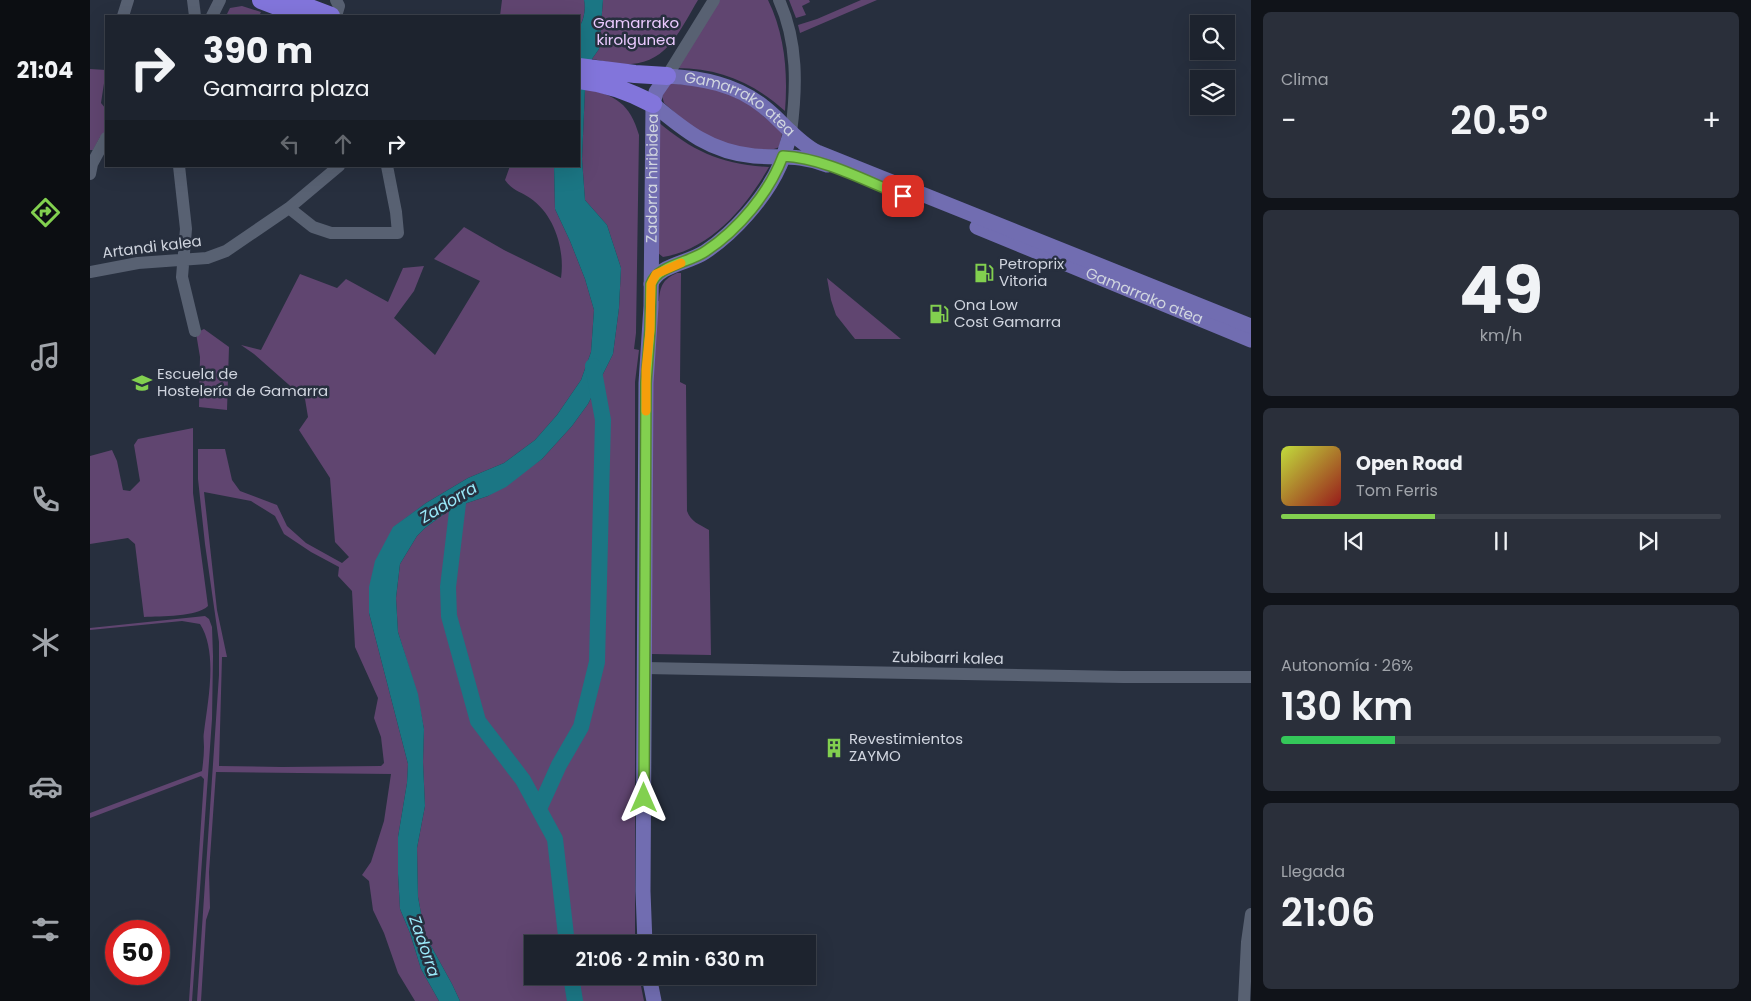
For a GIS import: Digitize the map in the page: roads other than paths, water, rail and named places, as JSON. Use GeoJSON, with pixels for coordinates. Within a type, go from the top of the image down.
{"type":"FeatureCollection","features":[{"type":"Feature","properties":{"kind":"highway"},"geometry":{"type":"LineString","coordinates":[[260,0],[300,15]]}},
{"type":"Feature","properties":{"kind":"highway"},"geometry":{"type":"LineString","coordinates":[[290,0],[335,11]]}},
{"type":"Feature","properties":{"kind":"highway"},"geometry":{"type":"LineString","coordinates":[[586,74],[666,76]]}},
{"type":"Feature","properties":{"kind":"highway"},"geometry":{"type":"LineString","coordinates":[[586,74],[653,104]]}},
{"type":"Feature","properties":{"kind":"main road","name":"Zadorra hiribidea"},"geometry":{"type":"LineString","coordinates":[[645,935],[643,899],[646,383],[650,330],[653,104],[656,92],[666,76]]}},
{"type":"Feature","properties":{"kind":"main road","name":"Gamarrako atea"},"geometry":{"type":"LineString","coordinates":[[666,76],[706,80],[724,85],[744,94],[764,107],[804,144],[817,152],[1251,326]]}},
{"type":"Feature","properties":{"kind":"main road","name":"Gamarrako atea"},"geometry":{"type":"LineString","coordinates":[[653,104],[686,132],[718,148],[754,156],[801,157],[817,161],[1251,340]]}},
{"type":"Feature","properties":{"kind":"main road"},"geometry":{"type":"LineString","coordinates":[[651,284],[656,274],[672,266],[692,260],[706,251],[742,220],[769,184],[783,156],[790,132]]}},
{"type":"Feature","properties":{"kind":"main road"},"geometry":{"type":"LineString","coordinates":[[651,255],[656,261],[672,266]]}},
{"type":"Feature","properties":{"kind":"main road"},"geometry":{"type":"LineString","coordinates":[[651,985],[654,1001]]}},
{"type":"Feature","properties":{"kind":"street"},"geometry":{"type":"LineString","coordinates":[[123,15],[128,0]]}},
{"type":"Feature","properties":{"kind":"street"},"geometry":{"type":"LineString","coordinates":[[193,0],[195,15]]}},
{"type":"Feature","properties":{"kind":"street"},"geometry":{"type":"LineString","coordinates":[[212,15],[220,0]]}},
{"type":"Feature","properties":{"kind":"street"},"geometry":{"type":"LineString","coordinates":[[666,76],[714,0]]}},
{"type":"Feature","properties":{"kind":"street"},"geometry":{"type":"LineString","coordinates":[[778,0],[788,26],[795,65],[794,112],[790,132]]}},
{"type":"Feature","properties":{"kind":"street"},"geometry":{"type":"LineString","coordinates":[[90,174],[92,164],[105,140]]}},
{"type":"Feature","properties":{"kind":"street"},"geometry":{"type":"LineString","coordinates":[[180,167],[186,229],[182,277],[195,331]]}},
{"type":"Feature","properties":{"kind":"street","name":"Artandi kalea"},"geometry":{"type":"LineString","coordinates":[[90,272],[138,264],[207,258],[226,251],[289,208],[339,167]]}},
{"type":"Feature","properties":{"kind":"street"},"geometry":{"type":"LineString","coordinates":[[289,208],[313,227],[332,233],[398,233],[387,167]]}},
{"type":"Feature","properties":{"kind":"street","name":"Zubibarri kalea"},"geometry":{"type":"LineString","coordinates":[[645,668],[1114,677],[1251,677]]}},
{"type":"Feature","properties":{"kind":"street"},"geometry":{"type":"LineString","coordinates":[[1244,1001],[1247,942],[1251,914]]}},
{"type":"Feature","properties":{"kind":"water","name":"Zadorra"},"geometry":{"type":"Polygon","coordinates":[[[584,0],[603,0],[599,49],[592,59],[585,89],[582,159],[585,200],[607,225],[621,268],[619,308],[613,354],[588,404],[572,426],[542,459],[506,487],[488,496],[452,508],[417,536],[400,564],[396,598],[398,632],[418,694],[424,729],[425,806],[417,848],[418,897],[425,935],[460,1001],[439,1001],[421,969],[410,933],[400,909],[398,837],[407,783],[408,764],[369,613],[369,587],[375,561],[393,527],[426,503],[468,478],[504,463],[535,440],[557,415],[581,380],[591,352],[594,310],[585,279],[555,209],[554,167],[580,167],[580,25],[585,7],[584,0]]]}},
{"type":"Feature","properties":{"kind":"waterway"},"geometry":{"type":"LineString","coordinates":[[539,809],[559,765],[581,727],[597,662],[603,420],[593,366]]}},
{"type":"Feature","properties":{"kind":"waterway","name":"Zadorra"},"geometry":{"type":"LineString","coordinates":[[459,495],[448,587],[449,616],[478,721],[523,780],[555,839],[566,935]]}},
{"type":"Feature","properties":{"kind":"waterway"},"geometry":{"type":"LineString","coordinates":[[572,985],[575,1001]]}},
{"type":"Feature","properties":{"kind":"place","name":"Petroprix Vitoria"},"geometry":{"type":"Point","coordinates":[984,273]}},
{"type":"Feature","properties":{"kind":"place","name":"Ona Low Cost Gamarra"},"geometry":{"type":"Point","coordinates":[939,314]}},
{"type":"Feature","properties":{"kind":"place","name":"Escuela de Hostelería de Gamarra"},"geometry":{"type":"Point","coordinates":[142,383]}},
{"type":"Feature","properties":{"kind":"place","name":"Revestimientos ZAYMO"},"geometry":{"type":"Point","coordinates":[834,748]}},
{"type":"Feature","properties":{"kind":"park label","name":"Gamarrako kirolgunea"},"geometry":{"type":"Point","coordinates":[636,32]}}]}
